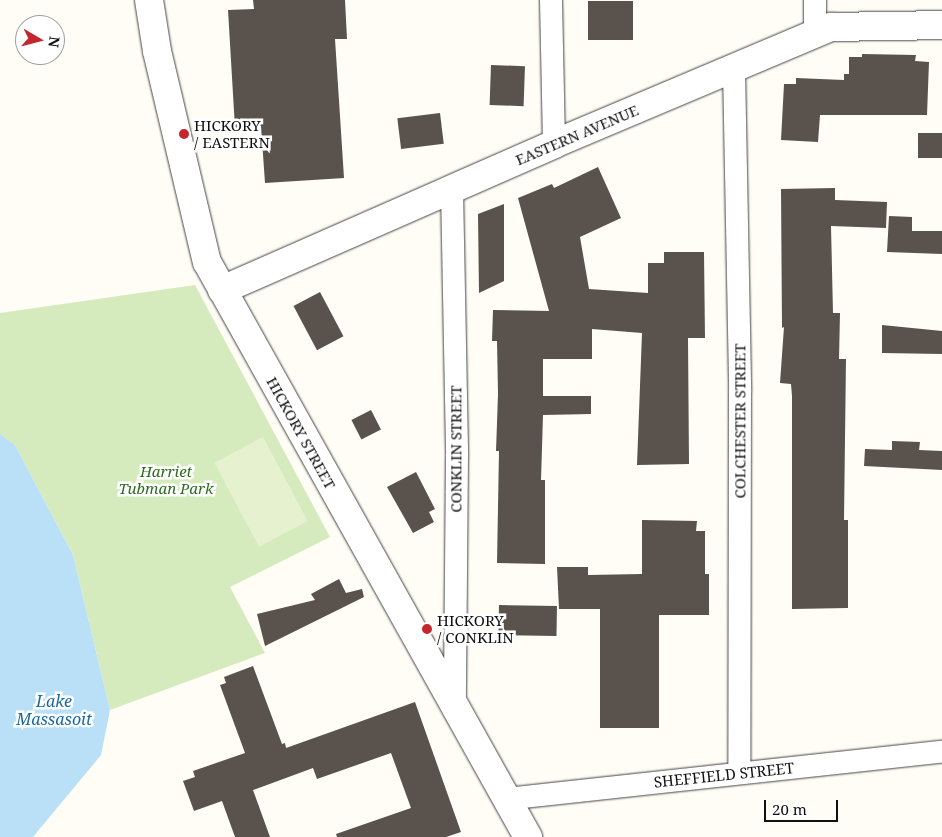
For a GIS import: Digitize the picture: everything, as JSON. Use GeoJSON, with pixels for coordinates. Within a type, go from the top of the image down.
{"type":"FeatureCollection","features":[{"type":"Feature","properties":{"kind":"street","name":"HICKORY STREET"},"geometry":{"type":"LineString","coordinates":[[149,0],[157,51],[207,262],[528,837]]}},
{"type":"Feature","properties":{"kind":"street"},"geometry":{"type":"LineString","coordinates":[[551,0],[554,144]]}},
{"type":"Feature","properties":{"kind":"street"},"geometry":{"type":"LineString","coordinates":[[815,0],[815,34]]}},
{"type":"Feature","properties":{"kind":"street","name":"EASTERN AVENUE"},"geometry":{"type":"LineString","coordinates":[[222,290],[554,144],[831,27],[942,25]]}},
{"type":"Feature","properties":{"kind":"street","name":"COLCHESTER STREET"},"geometry":{"type":"LineString","coordinates":[[734,68],[740,391],[739,773]]}},
{"type":"Feature","properties":{"kind":"street","name":"CONKLIN STREET"},"geometry":{"type":"LineString","coordinates":[[452,189],[457,456],[455,708]]}},
{"type":"Feature","properties":{"kind":"street","name":"SHEFFIELD STREET"},"geometry":{"type":"LineString","coordinates":[[506,800],[942,752]]}},
{"type":"Feature","properties":{"kind":"green space","name":"Harriet Tubman Park"},"geometry":{"type":"Polygon","coordinates":[[[195,285],[330,537],[230,587],[265,653],[110,710],[73,555],[15,445],[0,434],[0,313],[195,285]]]}},
{"type":"Feature","properties":{"kind":"green space"},"geometry":{"type":"Polygon","coordinates":[[[263,437],[308,521],[259,547],[214,463],[263,437]]]}},
{"type":"Feature","properties":{"kind":"water","name":"Lake Massasoit"},"geometry":{"type":"Polygon","coordinates":[[[0,434],[15,445],[73,555],[110,710],[101,755],[33,837],[0,837],[0,434]]]}},
{"type":"Feature","properties":{"kind":"building"},"geometry":{"type":"Polygon","coordinates":[[[253,0],[345,0],[347,39],[335,39],[344,178],[265,183],[261,126],[235,128],[228,10],[254,9],[253,0]]]}},
{"type":"Feature","properties":{"kind":"building"},"geometry":{"type":"Polygon","coordinates":[[[588,1],[633,1],[633,40],[588,40],[588,1]]]}},
{"type":"Feature","properties":{"kind":"building"},"geometry":{"type":"Polygon","coordinates":[[[862,54],[916,55],[915,61],[929,62],[927,115],[820,115],[818,142],[781,140],[784,84],[796,84],[796,78],[844,80],[844,74],[849,74],[849,57],[862,57],[862,54]]]}},
{"type":"Feature","properties":{"kind":"building"},"geometry":{"type":"Polygon","coordinates":[[[491,65],[525,66],[524,106],[490,105],[491,65]]]}},
{"type":"Feature","properties":{"kind":"building"},"geometry":{"type":"Polygon","coordinates":[[[440,113],[444,144],[401,149],[397,118],[440,113]]]}},
{"type":"Feature","properties":{"kind":"building"},"geometry":{"type":"Polygon","coordinates":[[[918,133],[942,133],[942,158],[918,158],[918,133]]]}},
{"type":"Feature","properties":{"kind":"building"},"geometry":{"type":"Polygon","coordinates":[[[598,167],[621,218],[580,237],[589,289],[648,293],[648,263],[664,263],[664,252],[704,252],[705,338],[688,338],[689,464],[637,465],[642,333],[592,329],[592,359],[543,359],[543,396],[591,396],[591,414],[543,415],[541,480],[545,480],[545,564],[497,563],[499,451],[496,451],[497,341],[492,341],[493,310],[549,311],[518,198],[552,184],[554,188],[598,167]]]}},
{"type":"Feature","properties":{"kind":"building"},"geometry":{"type":"Polygon","coordinates":[[[835,188],[835,200],[887,202],[886,228],[831,226],[833,313],[840,313],[839,359],[846,359],[844,520],[848,520],[848,608],[792,609],[792,396],[791,384],[780,383],[784,327],[782,328],[781,189],[835,188]]]}},
{"type":"Feature","properties":{"kind":"building"},"geometry":{"type":"Polygon","coordinates":[[[504,204],[504,281],[479,293],[478,214],[504,204]]]}},
{"type":"Feature","properties":{"kind":"building"},"geometry":{"type":"Polygon","coordinates":[[[889,216],[912,217],[912,231],[942,231],[942,254],[887,252],[889,216]]]}},
{"type":"Feature","properties":{"kind":"building"},"geometry":{"type":"Polygon","coordinates":[[[320,292],[343,336],[317,350],[294,306],[320,292]]]}},
{"type":"Feature","properties":{"kind":"building"},"geometry":{"type":"Polygon","coordinates":[[[882,325],[942,331],[942,354],[882,353],[882,325]]]}},
{"type":"Feature","properties":{"kind":"building"},"geometry":{"type":"Polygon","coordinates":[[[371,410],[381,430],[361,440],[351,420],[371,410]]]}},
{"type":"Feature","properties":{"kind":"building"},"geometry":{"type":"Polygon","coordinates":[[[892,441],[920,442],[919,450],[942,451],[942,470],[864,466],[865,449],[892,450],[892,441]]]}},
{"type":"Feature","properties":{"kind":"building"},"geometry":{"type":"Polygon","coordinates":[[[416,472],[435,509],[429,512],[434,522],[413,533],[387,487],[416,472]]]}},
{"type":"Feature","properties":{"kind":"building"},"geometry":{"type":"Polygon","coordinates":[[[642,520],[697,521],[696,531],[705,531],[705,574],[709,574],[709,615],[659,615],[659,728],[600,728],[600,609],[559,609],[557,567],[588,567],[588,575],[642,574],[642,520]]]}},
{"type":"Feature","properties":{"kind":"building"},"geometry":{"type":"Polygon","coordinates":[[[339,579],[346,593],[362,589],[364,597],[265,646],[257,614],[315,600],[311,594],[339,579]]]}},
{"type":"Feature","properties":{"kind":"building"},"geometry":{"type":"Polygon","coordinates":[[[499,605],[557,606],[556,636],[498,635],[499,605]]]}},
{"type":"Feature","properties":{"kind":"building"},"geometry":{"type":"Polygon","coordinates":[[[253,666],[282,744],[285,743],[286,748],[415,702],[461,832],[446,837],[337,837],[336,834],[411,808],[391,753],[317,779],[313,768],[253,790],[270,837],[235,837],[222,801],[194,811],[183,781],[195,777],[193,771],[245,753],[220,685],[226,683],[224,677],[253,666]]]}},
{"type":"Feature","properties":{"kind":"place","name":"HICKORY / EASTERN"},"geometry":{"type":"Point","coordinates":[184,134]}},
{"type":"Feature","properties":{"kind":"place","name":"HICKORY / CONKLIN"},"geometry":{"type":"Point","coordinates":[427,629]}}]}
